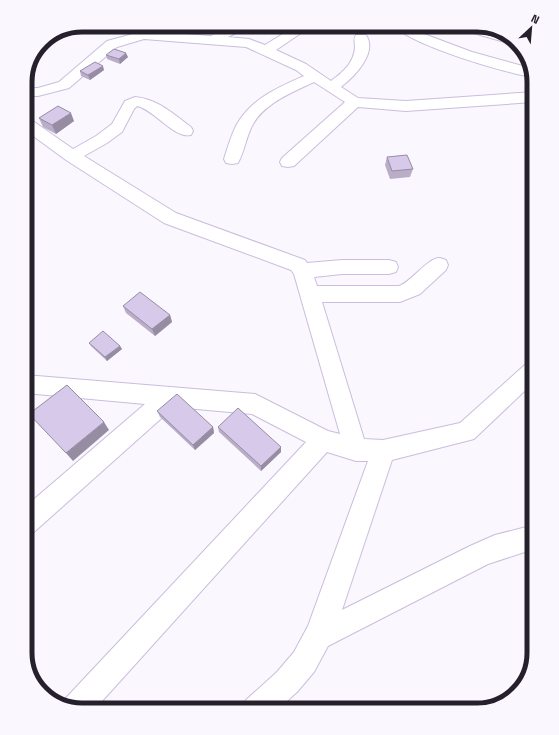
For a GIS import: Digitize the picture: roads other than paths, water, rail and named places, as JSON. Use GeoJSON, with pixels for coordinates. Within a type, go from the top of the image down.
{"type":"FeatureCollection","features":[{"type":"Feature","properties":{"kind":"street"},"geometry":{"type":"LineString","coordinates":[[32,92],[38,92],[64,85],[112,44],[150,32]]}},
{"type":"Feature","properties":{"kind":"street"},"geometry":{"type":"LineString","coordinates":[[214,40],[228,32]]}},
{"type":"Feature","properties":{"kind":"street"},"geometry":{"type":"LineString","coordinates":[[267,50],[295,32]]}},
{"type":"Feature","properties":{"kind":"street"},"geometry":{"type":"LineString","coordinates":[[412,32],[420,37],[467,55],[526,71]]}},
{"type":"Feature","properties":{"kind":"street"},"geometry":{"type":"LineString","coordinates":[[144,35],[250,43],[301,67],[354,102],[406,106],[527,97]]}},
{"type":"Feature","properties":{"kind":"street"},"geometry":{"type":"LineString","coordinates":[[332,87],[356,67],[361,50],[361,38]]}},
{"type":"Feature","properties":{"kind":"street"},"geometry":{"type":"LineString","coordinates":[[232,159],[245,124],[252,114],[273,96],[315,76]]}},
{"type":"Feature","properties":{"kind":"street"},"geometry":{"type":"LineString","coordinates":[[72,156],[116,129],[130,104],[134,102],[141,101],[149,104],[185,131]]}},
{"type":"Feature","properties":{"kind":"street"},"geometry":{"type":"LineString","coordinates":[[288,162],[354,102]]}},
{"type":"Feature","properties":{"kind":"street"},"geometry":{"type":"LineString","coordinates":[[32,127],[72,156],[170,218],[298,266],[303,271],[356,450]]}},
{"type":"Feature","properties":{"kind":"street"},"geometry":{"type":"LineString","coordinates":[[310,294],[400,294],[407,292],[439,265]]}},
{"type":"Feature","properties":{"kind":"street"},"geometry":{"type":"LineString","coordinates":[[303,271],[342,267],[389,267]]}},
{"type":"Feature","properties":{"kind":"street"},"geometry":{"type":"LineString","coordinates":[[32,385],[255,404],[323,440],[356,450],[383,451],[466,432],[527,375]]}},
{"type":"Feature","properties":{"kind":"street"},"geometry":{"type":"LineString","coordinates":[[32,517],[168,397]]}},
{"type":"Feature","properties":{"kind":"street"},"geometry":{"type":"LineString","coordinates":[[81,703],[323,440]]}},
{"type":"Feature","properties":{"kind":"street"},"geometry":{"type":"LineString","coordinates":[[264,703],[287,682],[300,667],[318,636],[329,609],[383,451]]}},
{"type":"Feature","properties":{"kind":"street"},"geometry":{"type":"LineString","coordinates":[[318,636],[479,555],[495,548],[527,539]]}}]}
